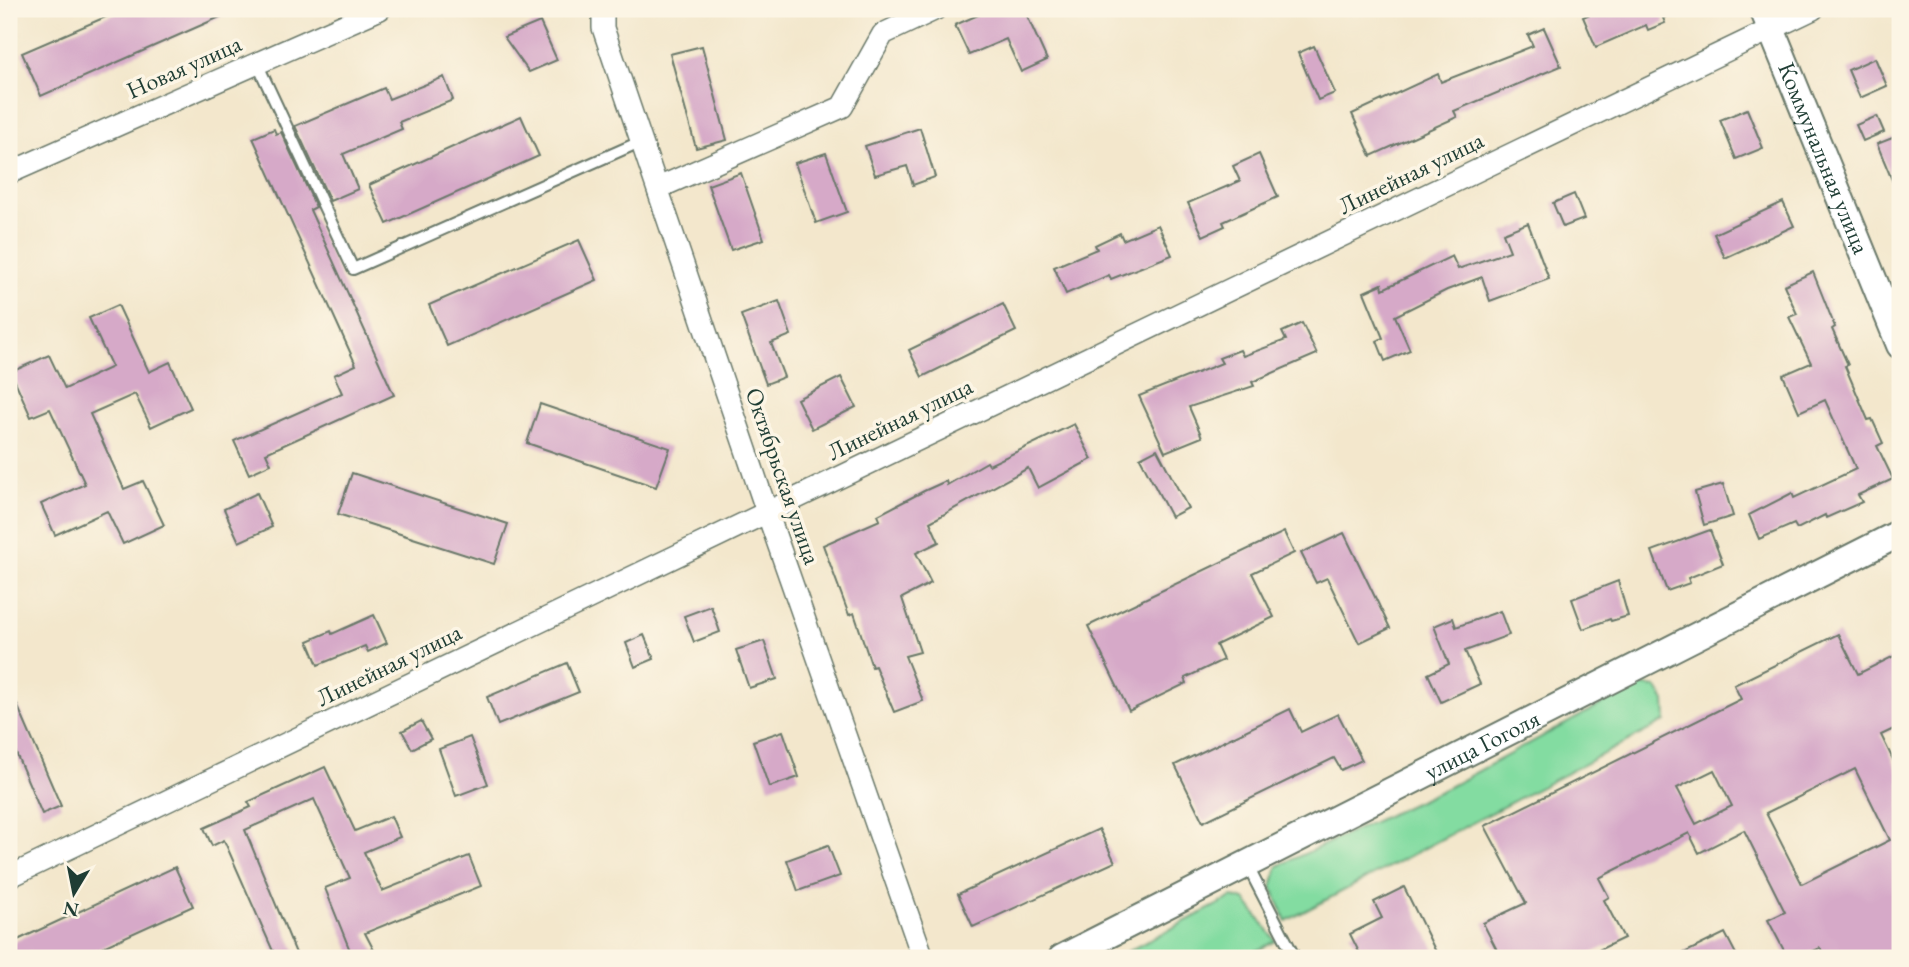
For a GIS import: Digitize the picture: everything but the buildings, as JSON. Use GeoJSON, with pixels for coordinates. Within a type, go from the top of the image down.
{"type":"FeatureCollection","features":[{"type":"Feature","properties":{"kind":"street","name":"Новая улица"},"geometry":{"type":"LineString","coordinates":[[9,173],[380,9]]}},
{"type":"Feature","properties":{"kind":"street","name":"Октябрьская улица"},"geometry":{"type":"LineString","coordinates":[[603,9],[603,29],[766,512],[923,958]]}},
{"type":"Feature","properties":{"kind":"street"},"geometry":{"type":"LineString","coordinates":[[658,188],[842,107],[883,34],[936,9]]}},
{"type":"Feature","properties":{"kind":"street","name":"Линейная улица"},"geometry":{"type":"LineString","coordinates":[[9,877],[766,512],[1767,19],[1813,9]]}},
{"type":"Feature","properties":{"kind":"street","name":"Коммунальная улица"},"geometry":{"type":"LineString","coordinates":[[1767,19],[1900,345]]}},
{"type":"Feature","properties":{"kind":"street","name":"улица Гоголя"},"geometry":{"type":"LineString","coordinates":[[1062,958],[1900,533]]}},
{"type":"Feature","properties":{"kind":"lane"},"geometry":{"type":"LineString","coordinates":[[257,63],[353,269],[642,141]]}},
{"type":"Feature","properties":{"kind":"lane"},"geometry":{"type":"LineString","coordinates":[[1247,864],[1295,958]]}},
{"type":"Feature","properties":{"kind":"green space"},"geometry":{"type":"Polygon","coordinates":[[[1637,685],[1656,687],[1665,701],[1666,721],[1286,921],[1272,887],[1278,866],[1449,787],[1637,685]]]}},
{"type":"Feature","properties":{"kind":"green space"},"geometry":{"type":"Polygon","coordinates":[[[1232,897],[1245,900],[1276,941],[1243,958],[1115,958],[1232,897]]]}}]}
